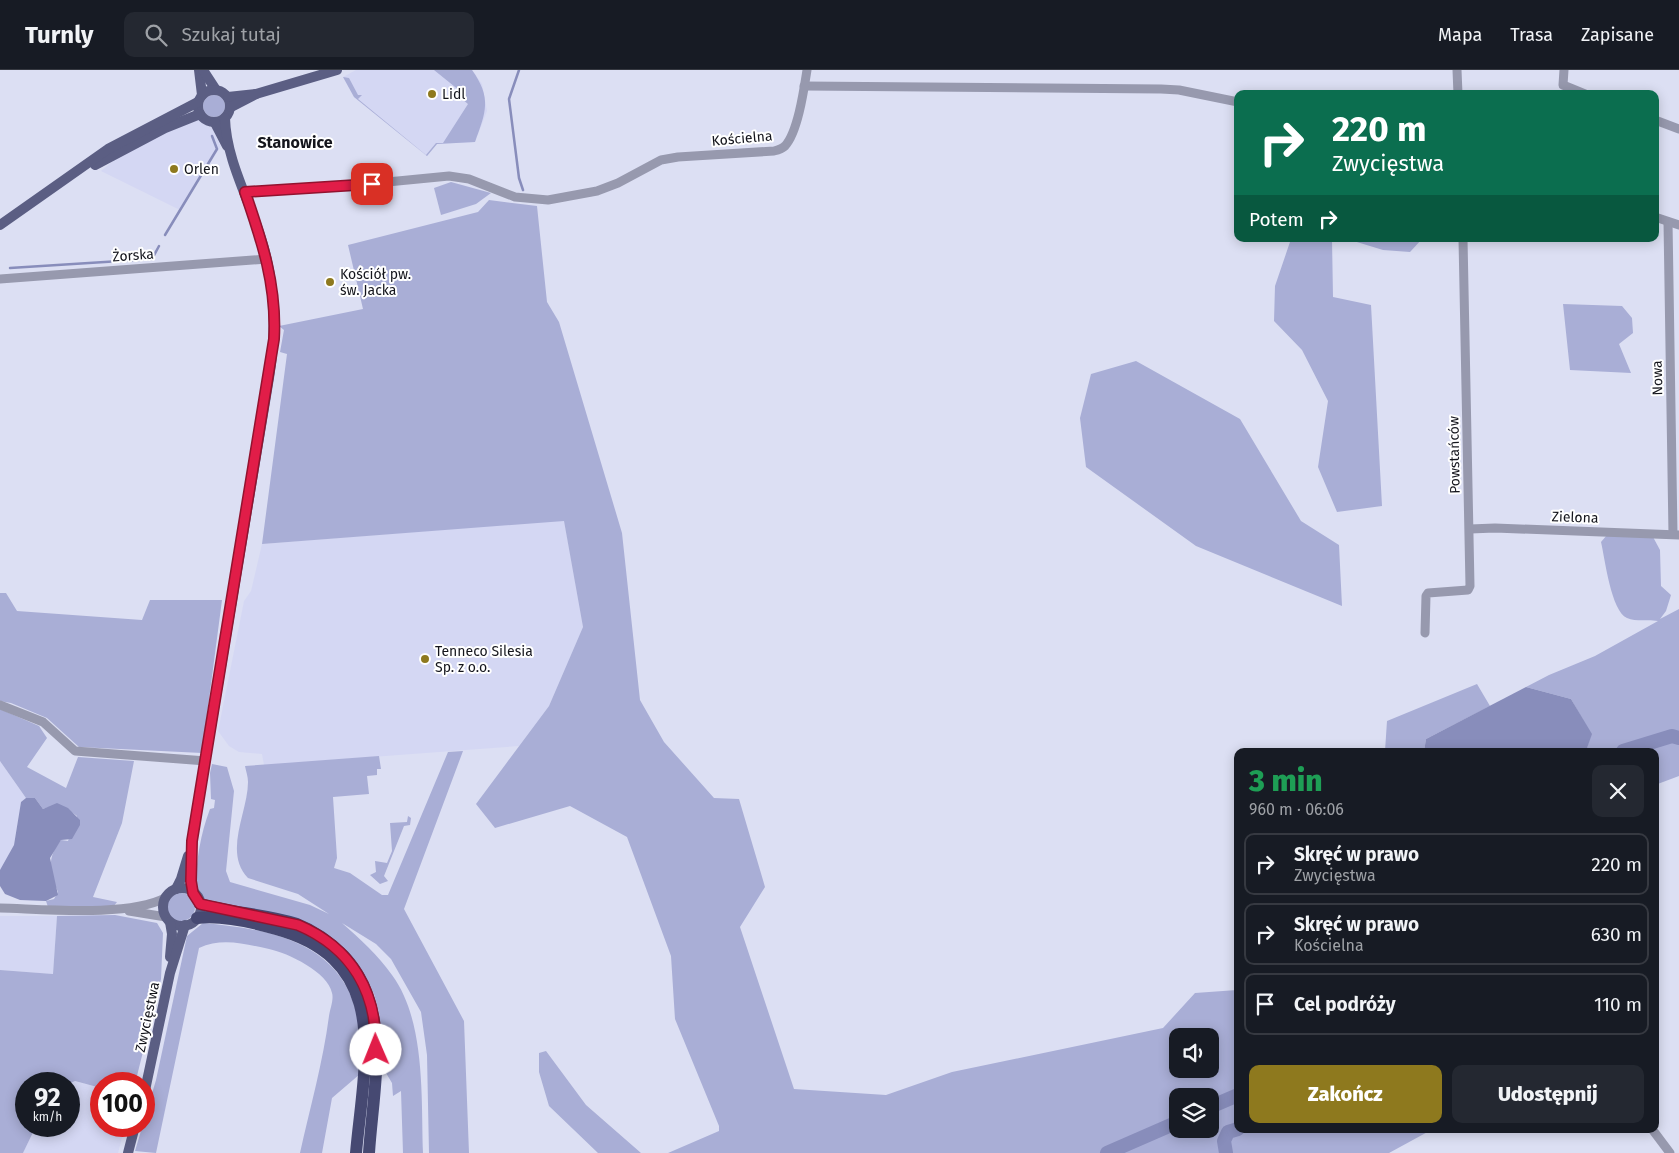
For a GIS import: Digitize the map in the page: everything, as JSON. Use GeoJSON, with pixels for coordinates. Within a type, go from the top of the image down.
{"type":"FeatureCollection","features":[{"type":"Feature","properties":{"kind":"highway"},"geometry":{"type":"LineString","coordinates":[[197,898],[275,918],[312,931],[336,948],[359,976],[371,1002],[376,1038],[369,1153]]}},
{"type":"Feature","properties":{"kind":"highway"},"geometry":{"type":"LineString","coordinates":[[197,918],[209,917],[237,921],[271,928],[301,938],[325,953],[346,975],[361,1006],[366,1037],[356,1153]]}},
{"type":"Feature","properties":{"kind":"main road"},"geometry":{"type":"LineString","coordinates":[[192,841],[191,879],[197,898],[197,918],[185,925],[168,919],[163,906],[165,898],[176,889],[182,879],[192,841],[272,363],[275,308],[267,259],[229,148],[214,123],[204,119],[200,114],[199,70]]}},
{"type":"Feature","properties":{"kind":"main road"},"geometry":{"type":"LineString","coordinates":[[203,70],[216,90],[229,102]]}},
{"type":"Feature","properties":{"kind":"main road"},"geometry":{"type":"LineString","coordinates":[[229,102],[337,70]]}},
{"type":"Feature","properties":{"kind":"main road"},"geometry":{"type":"LineString","coordinates":[[0,225],[113,146],[216,90]]}},
{"type":"Feature","properties":{"kind":"main road"},"geometry":{"type":"LineString","coordinates":[[229,102],[225,118],[229,148]]}},
{"type":"Feature","properties":{"kind":"main road"},"geometry":{"type":"LineString","coordinates":[[60,184],[164,128],[200,114]]}},
{"type":"Feature","properties":{"kind":"main road"},"geometry":{"type":"LineString","coordinates":[[214,123],[225,118]]}},
{"type":"Feature","properties":{"kind":"main road"},"geometry":{"type":"LineString","coordinates":[[176,889],[186,889],[197,898]]}},
{"type":"Feature","properties":{"kind":"main road","name":"Zwycięstwa"},"geometry":{"type":"LineString","coordinates":[[168,919],[172,936],[170,973]]}},
{"type":"Feature","properties":{"kind":"main road","name":"Zwycięstwa"},"geometry":{"type":"LineString","coordinates":[[149,1072],[170,973],[185,925]]}},
{"type":"Feature","properties":{"kind":"main road"},"geometry":{"type":"LineString","coordinates":[[128,1153],[132,1137]]}},
{"type":"Feature","properties":{"kind":"street"},"geometry":{"type":"LineString","coordinates":[[807,70],[804,86],[1161,89],[1179,90],[1234,101]]}},
{"type":"Feature","properties":{"kind":"street"},"geometry":{"type":"LineString","coordinates":[[1457,70],[1458,90]]}},
{"type":"Feature","properties":{"kind":"street"},"geometry":{"type":"LineString","coordinates":[[1564,70],[1563,85],[1575,90]]}},
{"type":"Feature","properties":{"kind":"street","name":"Kościelna"},"geometry":{"type":"LineString","coordinates":[[245,192],[372,184],[450,176],[469,179],[515,197],[548,200],[597,191],[618,183],[661,160],[774,151],[783,148],[790,138],[804,86]]}},
{"type":"Feature","properties":{"kind":"street"},"geometry":{"type":"LineString","coordinates":[[1659,122],[1679,129]]}},
{"type":"Feature","properties":{"kind":"street"},"geometry":{"type":"LineString","coordinates":[[1659,219],[1679,225]]}},
{"type":"Feature","properties":{"kind":"street","name":"Nowa"},"geometry":{"type":"LineString","coordinates":[[1668,222],[1676,535]]}},
{"type":"Feature","properties":{"kind":"street","name":"Powstańców"},"geometry":{"type":"LineString","coordinates":[[1425,633],[1426,596],[1428,593],[1469,588],[1470,529],[1463,242]]}},
{"type":"Feature","properties":{"kind":"street","name":"Żorska"},"geometry":{"type":"LineString","coordinates":[[0,279],[267,259]]}},
{"type":"Feature","properties":{"kind":"street","name":"Zielona"},"geometry":{"type":"LineString","coordinates":[[1470,529],[1505,528],[1676,535]]}},
{"type":"Feature","properties":{"kind":"street"},"geometry":{"type":"LineString","coordinates":[[0,705],[43,722],[75,751],[206,761]]}},
{"type":"Feature","properties":{"kind":"street"},"geometry":{"type":"LineString","coordinates":[[119,910],[151,905],[165,898]]}},
{"type":"Feature","properties":{"kind":"street"},"geometry":{"type":"LineString","coordinates":[[0,908],[119,910],[168,919]]}},
{"type":"Feature","properties":{"kind":"street"},"geometry":{"type":"LineString","coordinates":[[1655,1133],[1670,1153]]}},
{"type":"Feature","properties":{"kind":"shaded area"},"geometry":{"type":"Polygon","coordinates":[[[356,70],[472,70],[482,84],[487,111],[475,142],[437,144],[427,156],[354,97],[343,77],[356,70]]]}},
{"type":"Feature","properties":{"kind":"shaded area"},"geometry":{"type":"Polygon","coordinates":[[[434,70],[472,70],[485,97],[485,105],[482,122],[475,142],[437,144],[427,156],[354,97],[343,77],[349,78],[358,95],[362,95],[358,99],[426,155],[436,143],[443,143],[468,104],[462,99],[465,95],[434,70]]]}},
{"type":"Feature","properties":{"kind":"shaded area"},"geometry":{"type":"Polygon","coordinates":[[[214,95],[222,98],[225,106],[222,114],[214,117],[206,114],[203,106],[206,98],[214,95]]]}},
{"type":"Feature","properties":{"kind":"shaded area"},"geometry":{"type":"Polygon","coordinates":[[[192,120],[199,120],[212,128],[221,146],[180,210],[101,171],[124,152],[192,120]]]}},
{"type":"Feature","properties":{"kind":"shaded area"},"geometry":{"type":"Polygon","coordinates":[[[451,182],[491,193],[476,204],[441,215],[434,188],[451,182]]]}},
{"type":"Feature","properties":{"kind":"shaded area"},"geometry":{"type":"Polygon","coordinates":[[[489,200],[537,206],[547,302],[559,322],[622,533],[640,700],[664,742],[714,798],[739,799],[765,887],[740,927],[794,1089],[886,1095],[952,1072],[1163,1028],[1195,993],[1234,990],[1234,1133],[1426,1133],[1389,1153],[668,1153],[719,1131],[719,1126],[675,1019],[671,956],[627,837],[570,806],[495,828],[476,804],[549,706],[583,627],[564,521],[262,544],[287,354],[280,352],[284,330],[279,326],[363,309],[348,245],[478,212],[489,200]]]}},
{"type":"Feature","properties":{"kind":"shaded area"},"geometry":{"type":"Polygon","coordinates":[[[1290,242],[1332,242],[1333,297],[1371,305],[1382,506],[1337,512],[1318,467],[1328,401],[1302,350],[1274,321],[1275,286],[1290,242]]]}},
{"type":"Feature","properties":{"kind":"shaded area"},"geometry":{"type":"Polygon","coordinates":[[[1357,242],[1419,242],[1410,252],[1383,250],[1357,242]]]}},
{"type":"Feature","properties":{"kind":"shaded area"},"geometry":{"type":"Polygon","coordinates":[[[1563,304],[1622,306],[1632,318],[1633,333],[1619,344],[1631,373],[1570,370],[1563,304]]]}},
{"type":"Feature","properties":{"kind":"shaded area"},"geometry":{"type":"Polygon","coordinates":[[[1136,361],[1240,419],[1301,521],[1339,545],[1342,606],[1196,546],[1086,467],[1080,418],[1091,374],[1136,361]]]}},
{"type":"Feature","properties":{"kind":"shaded area"},"geometry":{"type":"Polygon","coordinates":[[[564,520],[583,627],[549,706],[519,746],[264,765],[262,754],[239,752],[229,746],[218,731],[244,601],[251,591],[262,544],[564,520]]]}},
{"type":"Feature","properties":{"kind":"shaded area"},"geometry":{"type":"Polygon","coordinates":[[[1607,535],[1653,537],[1660,550],[1661,586],[1671,595],[1666,611],[1660,619],[1679,609],[1679,735],[1672,734],[1625,748],[1587,748],[1591,734],[1571,699],[1526,687],[1549,675],[1595,656],[1658,621],[1634,620],[1627,618],[1621,613],[1613,595],[1601,542],[1607,535]]]}},
{"type":"Feature","properties":{"kind":"shaded area"},"geometry":{"type":"Polygon","coordinates":[[[0,593],[6,593],[17,611],[142,620],[150,600],[222,600],[202,753],[79,747],[47,718],[11,703],[0,701],[0,593]]]}},
{"type":"Feature","properties":{"kind":"shaded area"},"geometry":{"type":"Polygon","coordinates":[[[1477,684],[1490,706],[1426,739],[1424,748],[1385,748],[1387,721],[1477,684]]]}},
{"type":"Feature","properties":{"kind":"shaded area"},"geometry":{"type":"Polygon","coordinates":[[[1526,687],[1571,699],[1592,734],[1587,748],[1424,748],[1426,739],[1526,687]]]}},
{"type":"Feature","properties":{"kind":"shaded area"},"geometry":{"type":"Polygon","coordinates":[[[0,709],[39,726],[47,738],[27,767],[66,788],[78,757],[134,761],[122,823],[93,897],[117,902],[113,907],[48,907],[46,901],[54,899],[58,892],[51,872],[51,859],[61,840],[68,841],[77,816],[61,808],[43,809],[35,798],[26,798],[0,761],[0,709]]]}},
{"type":"Feature","properties":{"kind":"shaded area"},"geometry":{"type":"Polygon","coordinates":[[[1667,740],[1679,744],[1679,776],[1659,784],[1659,748],[1643,748],[1667,740]]]}},
{"type":"Feature","properties":{"kind":"shaded area"},"geometry":{"type":"Polygon","coordinates":[[[463,751],[404,909],[464,1021],[469,1153],[429,1153],[427,1055],[421,1012],[391,959],[376,944],[342,923],[387,968],[403,994],[411,1015],[420,1061],[423,1153],[403,1153],[401,1091],[393,1096],[392,1083],[380,1063],[381,1030],[379,1013],[374,994],[360,968],[204,899],[195,886],[201,838],[210,809],[214,808],[215,800],[211,799],[210,773],[212,764],[227,767],[234,791],[226,871],[230,882],[310,905],[329,914],[298,894],[248,878],[241,868],[237,856],[237,844],[247,794],[248,780],[245,766],[379,756],[381,769],[377,769],[377,775],[367,776],[369,794],[333,797],[337,858],[334,868],[350,873],[382,895],[388,895],[448,752],[463,751]]]}},
{"type":"Feature","properties":{"kind":"shaded area"},"geometry":{"type":"Polygon","coordinates":[[[0,761],[26,798],[21,802],[14,845],[0,872],[0,761]]]}},
{"type":"Feature","properties":{"kind":"shaded area"},"geometry":{"type":"Polygon","coordinates":[[[26,798],[35,798],[43,809],[57,803],[68,808],[80,820],[80,825],[72,839],[61,840],[50,858],[58,895],[46,901],[20,900],[5,894],[0,886],[0,870],[14,845],[21,802],[26,798]]]}},
{"type":"Feature","properties":{"kind":"shaded area"},"geometry":{"type":"Polygon","coordinates":[[[408,816],[411,818],[410,825],[404,826],[384,876],[388,881],[380,884],[370,875],[376,872],[375,861],[387,863],[392,851],[390,823],[407,822],[408,816]]]}},
{"type":"Feature","properties":{"kind":"shaded area"},"geometry":{"type":"Polygon","coordinates":[[[181,893],[191,897],[195,907],[191,917],[181,921],[171,917],[167,907],[171,897],[181,893]]]}},
{"type":"Feature","properties":{"kind":"shaded area"},"geometry":{"type":"Polygon","coordinates":[[[115,915],[157,923],[163,933],[161,979],[138,1072],[90,1072],[90,1085],[80,1082],[80,1072],[15,1072],[15,1137],[31,1137],[23,1153],[0,1153],[0,970],[53,974],[57,916],[115,915]]]}},
{"type":"Feature","properties":{"kind":"shaded area"},"geometry":{"type":"Polygon","coordinates":[[[0,916],[57,916],[53,974],[0,970],[0,916]]]}},
{"type":"Feature","properties":{"kind":"shaded area"},"geometry":{"type":"Polygon","coordinates":[[[203,923],[251,929],[275,935],[296,943],[316,954],[333,968],[347,987],[361,1026],[363,1049],[360,1074],[332,1098],[322,1153],[300,1153],[320,1068],[332,1001],[329,985],[315,971],[296,959],[277,951],[234,942],[216,943],[199,948],[156,1153],[135,1151],[139,1137],[155,1137],[155,1083],[187,936],[203,923]]]}},
{"type":"Feature","properties":{"kind":"shaded area"},"geometry":{"type":"Polygon","coordinates":[[[546,1051],[586,1105],[641,1153],[598,1153],[549,1106],[539,1072],[539,1053],[546,1051]]]}},
{"type":"Feature","properties":{"kind":"shaded area"},"geometry":{"type":"Polygon","coordinates":[[[80,1083],[90,1085],[90,1137],[122,1137],[118,1153],[23,1153],[31,1137],[80,1137],[80,1083]]]}},
{"type":"Feature","properties":{"kind":"waterway"},"geometry":{"type":"LineString","coordinates":[[519,70],[509,99],[519,178],[523,190]]}},
{"type":"Feature","properties":{"kind":"waterway"},"geometry":{"type":"LineString","coordinates":[[165,235],[217,149],[212,136]]}},
{"type":"Feature","properties":{"kind":"waterway"},"geometry":{"type":"LineString","coordinates":[[10,268],[152,259],[159,246]]}},
{"type":"Feature","properties":{"kind":"waterway"},"geometry":{"type":"LineString","coordinates":[[1633,748],[1672,736],[1679,738]]}},
{"type":"Feature","properties":{"kind":"waterway"},"geometry":{"type":"LineString","coordinates":[[1219,1103],[1234,1097]]}},
{"type":"Feature","properties":{"kind":"waterway"},"geometry":{"type":"LineString","coordinates":[[1107,1153],[1169,1126]]}},
{"type":"Feature","properties":{"kind":"waterway"},"geometry":{"type":"LineString","coordinates":[[1226,1153],[1224,1141],[1228,1132],[1234,1130]]}},
{"type":"Feature","properties":{"kind":"place","name":"Lidl"},"geometry":{"type":"Point","coordinates":[432,94]}},
{"type":"Feature","properties":{"kind":"place","name":"Orlen"},"geometry":{"type":"Point","coordinates":[174,169]}},
{"type":"Feature","properties":{"kind":"place","name":"Kościół pw. św. Jacka"},"geometry":{"type":"Point","coordinates":[330,282]}},
{"type":"Feature","properties":{"kind":"place","name":"Tenneco Silesia Sp. z o.o."},"geometry":{"type":"Point","coordinates":[425,659]}},
{"type":"Feature","properties":{"kind":"district","name":"Stanowice"},"geometry":{"type":"Point","coordinates":[295,142]}},
{"type":"Feature","properties":{"kind":"route"},"geometry":{"type":"LineString","coordinates":[[372,184],[245,192],[261,236],[271,275],[275,308],[274,339],[272,363],[192,841],[191,879],[193,893],[198,898],[200,904],[275,918],[298,925],[324,938],[336,948],[347,959],[359,976],[371,1002],[375,1020],[376,1050]]}}]}
